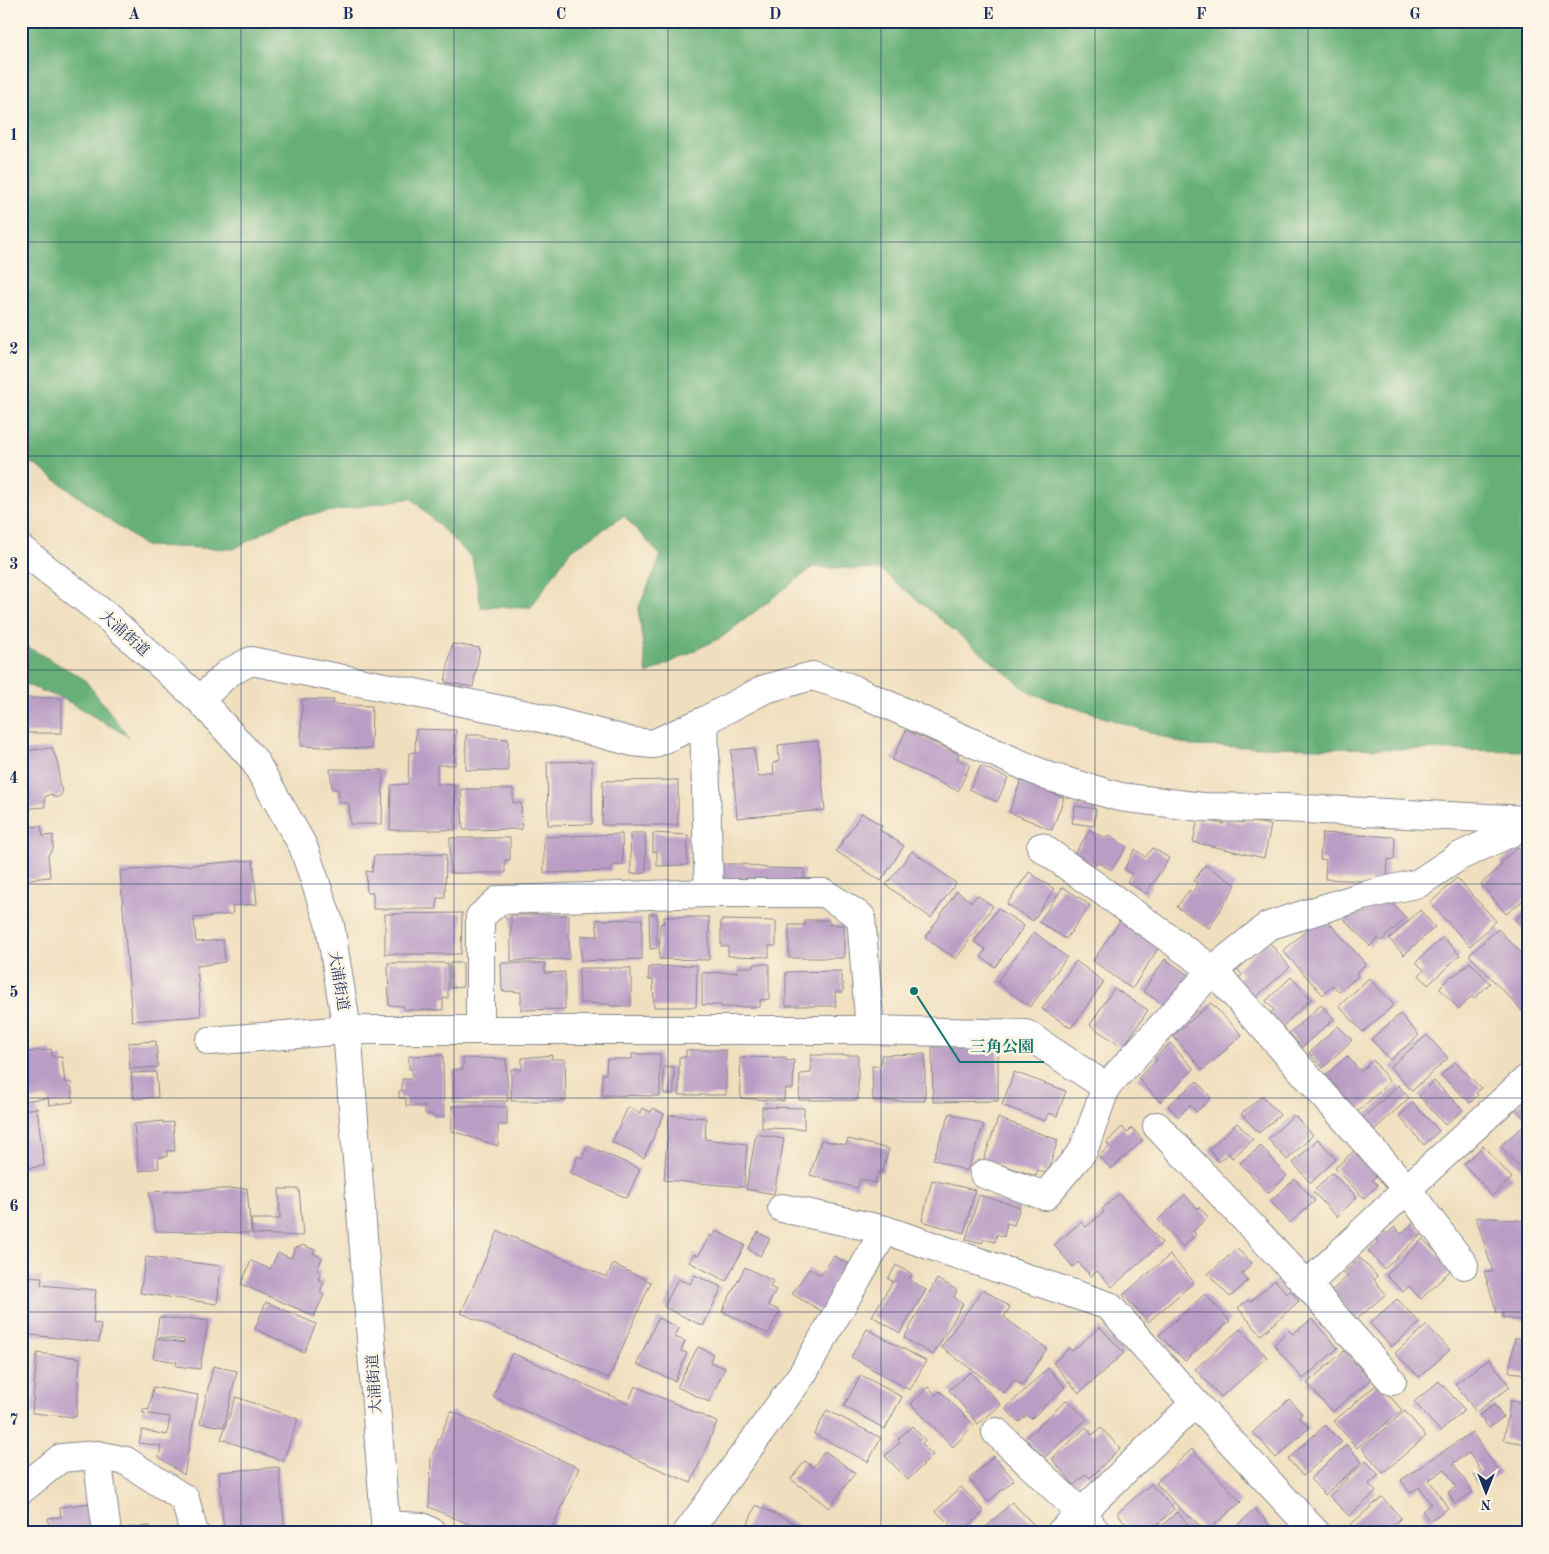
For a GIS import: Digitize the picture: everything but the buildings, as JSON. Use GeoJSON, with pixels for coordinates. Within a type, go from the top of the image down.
{"type":"FeatureCollection","features":[{"type":"Feature","properties":{"kind":"street","name":"大浦街道"},"geometry":{"type":"LineString","coordinates":[[21,549],[104,614],[200,700],[254,760],[303,846],[330,926],[347,1030],[386,1529]]}},
{"type":"Feature","properties":{"kind":"street"},"geometry":{"type":"LineString","coordinates":[[200,700],[228,673],[250,660],[533,716],[633,742],[653,744],[704,721],[765,689],[812,676],[848,687],[1047,776],[1120,797],[1202,807],[1284,808],[1520,828]]}},
{"type":"Feature","properties":{"kind":"street"},"geometry":{"type":"LineString","coordinates":[[704,721],[709,893]]}},
{"type":"Feature","properties":{"kind":"street"},"geometry":{"type":"LineString","coordinates":[[984,1174],[1046,1196],[1083,1151],[1106,1087],[1213,970],[1268,926],[1364,896],[1419,882],[1458,857],[1520,828]]}},
{"type":"Feature","properties":{"kind":"street"},"geometry":{"type":"LineString","coordinates":[[1041,847],[1213,970],[1407,1189],[1464,1265]]}},
{"type":"Feature","properties":{"kind":"street"},"geometry":{"type":"LineString","coordinates":[[480,1030],[480,917],[500,900],[709,893],[824,892],[862,917],[870,1030]]}},
{"type":"Feature","properties":{"kind":"street"},"geometry":{"type":"LineString","coordinates":[[210,1041],[347,1030],[870,1030],[1026,1034],[1106,1087]]}},
{"type":"Feature","properties":{"kind":"street"},"geometry":{"type":"LineString","coordinates":[[1307,1285],[1407,1189],[1528,1078]]}},
{"type":"Feature","properties":{"kind":"street"},"geometry":{"type":"LineString","coordinates":[[1157,1126],[1307,1285],[1392,1381]]}},
{"type":"Feature","properties":{"kind":"street"},"geometry":{"type":"LineString","coordinates":[[782,1208],[885,1230],[1108,1306],[1195,1404],[1316,1533]]}},
{"type":"Feature","properties":{"kind":"street"},"geometry":{"type":"LineString","coordinates":[[686,1533],[803,1373],[885,1230]]}},
{"type":"Feature","properties":{"kind":"street"},"geometry":{"type":"LineString","coordinates":[[1060,1533],[1089,1523],[1195,1404]]}},
{"type":"Feature","properties":{"kind":"street"},"geometry":{"type":"LineString","coordinates":[[996,1432],[1089,1523]]}},
{"type":"Feature","properties":{"kind":"street"},"geometry":{"type":"LineString","coordinates":[[97,1455],[107,1533]]}},
{"type":"Feature","properties":{"kind":"street"},"geometry":{"type":"LineString","coordinates":[[21,1490],[60,1458],[97,1455],[126,1461],[185,1499],[194,1533]]}},
{"type":"Feature","properties":{"kind":"street"},"geometry":{"type":"LineString","coordinates":[[386,1529],[422,1527],[434,1533]]}},
{"type":"Feature","properties":{"kind":"green space"},"geometry":{"type":"Polygon","coordinates":[[[21,21],[1528,21],[1528,751],[1191,746],[1030,693],[881,570],[813,567],[722,637],[647,674],[638,609],[661,556],[624,516],[570,551],[531,607],[481,607],[472,558],[411,498],[290,518],[234,549],[145,546],[33,463],[21,464],[21,21]]]}},
{"type":"Feature","properties":{"kind":"green space"},"geometry":{"type":"Polygon","coordinates":[[[21,643],[84,679],[129,737],[64,699],[21,683],[21,643]]]}},
{"type":"Feature","properties":{"kind":"place","name":"三角公園"},"geometry":{"type":"Point","coordinates":[914,991]}}]}
